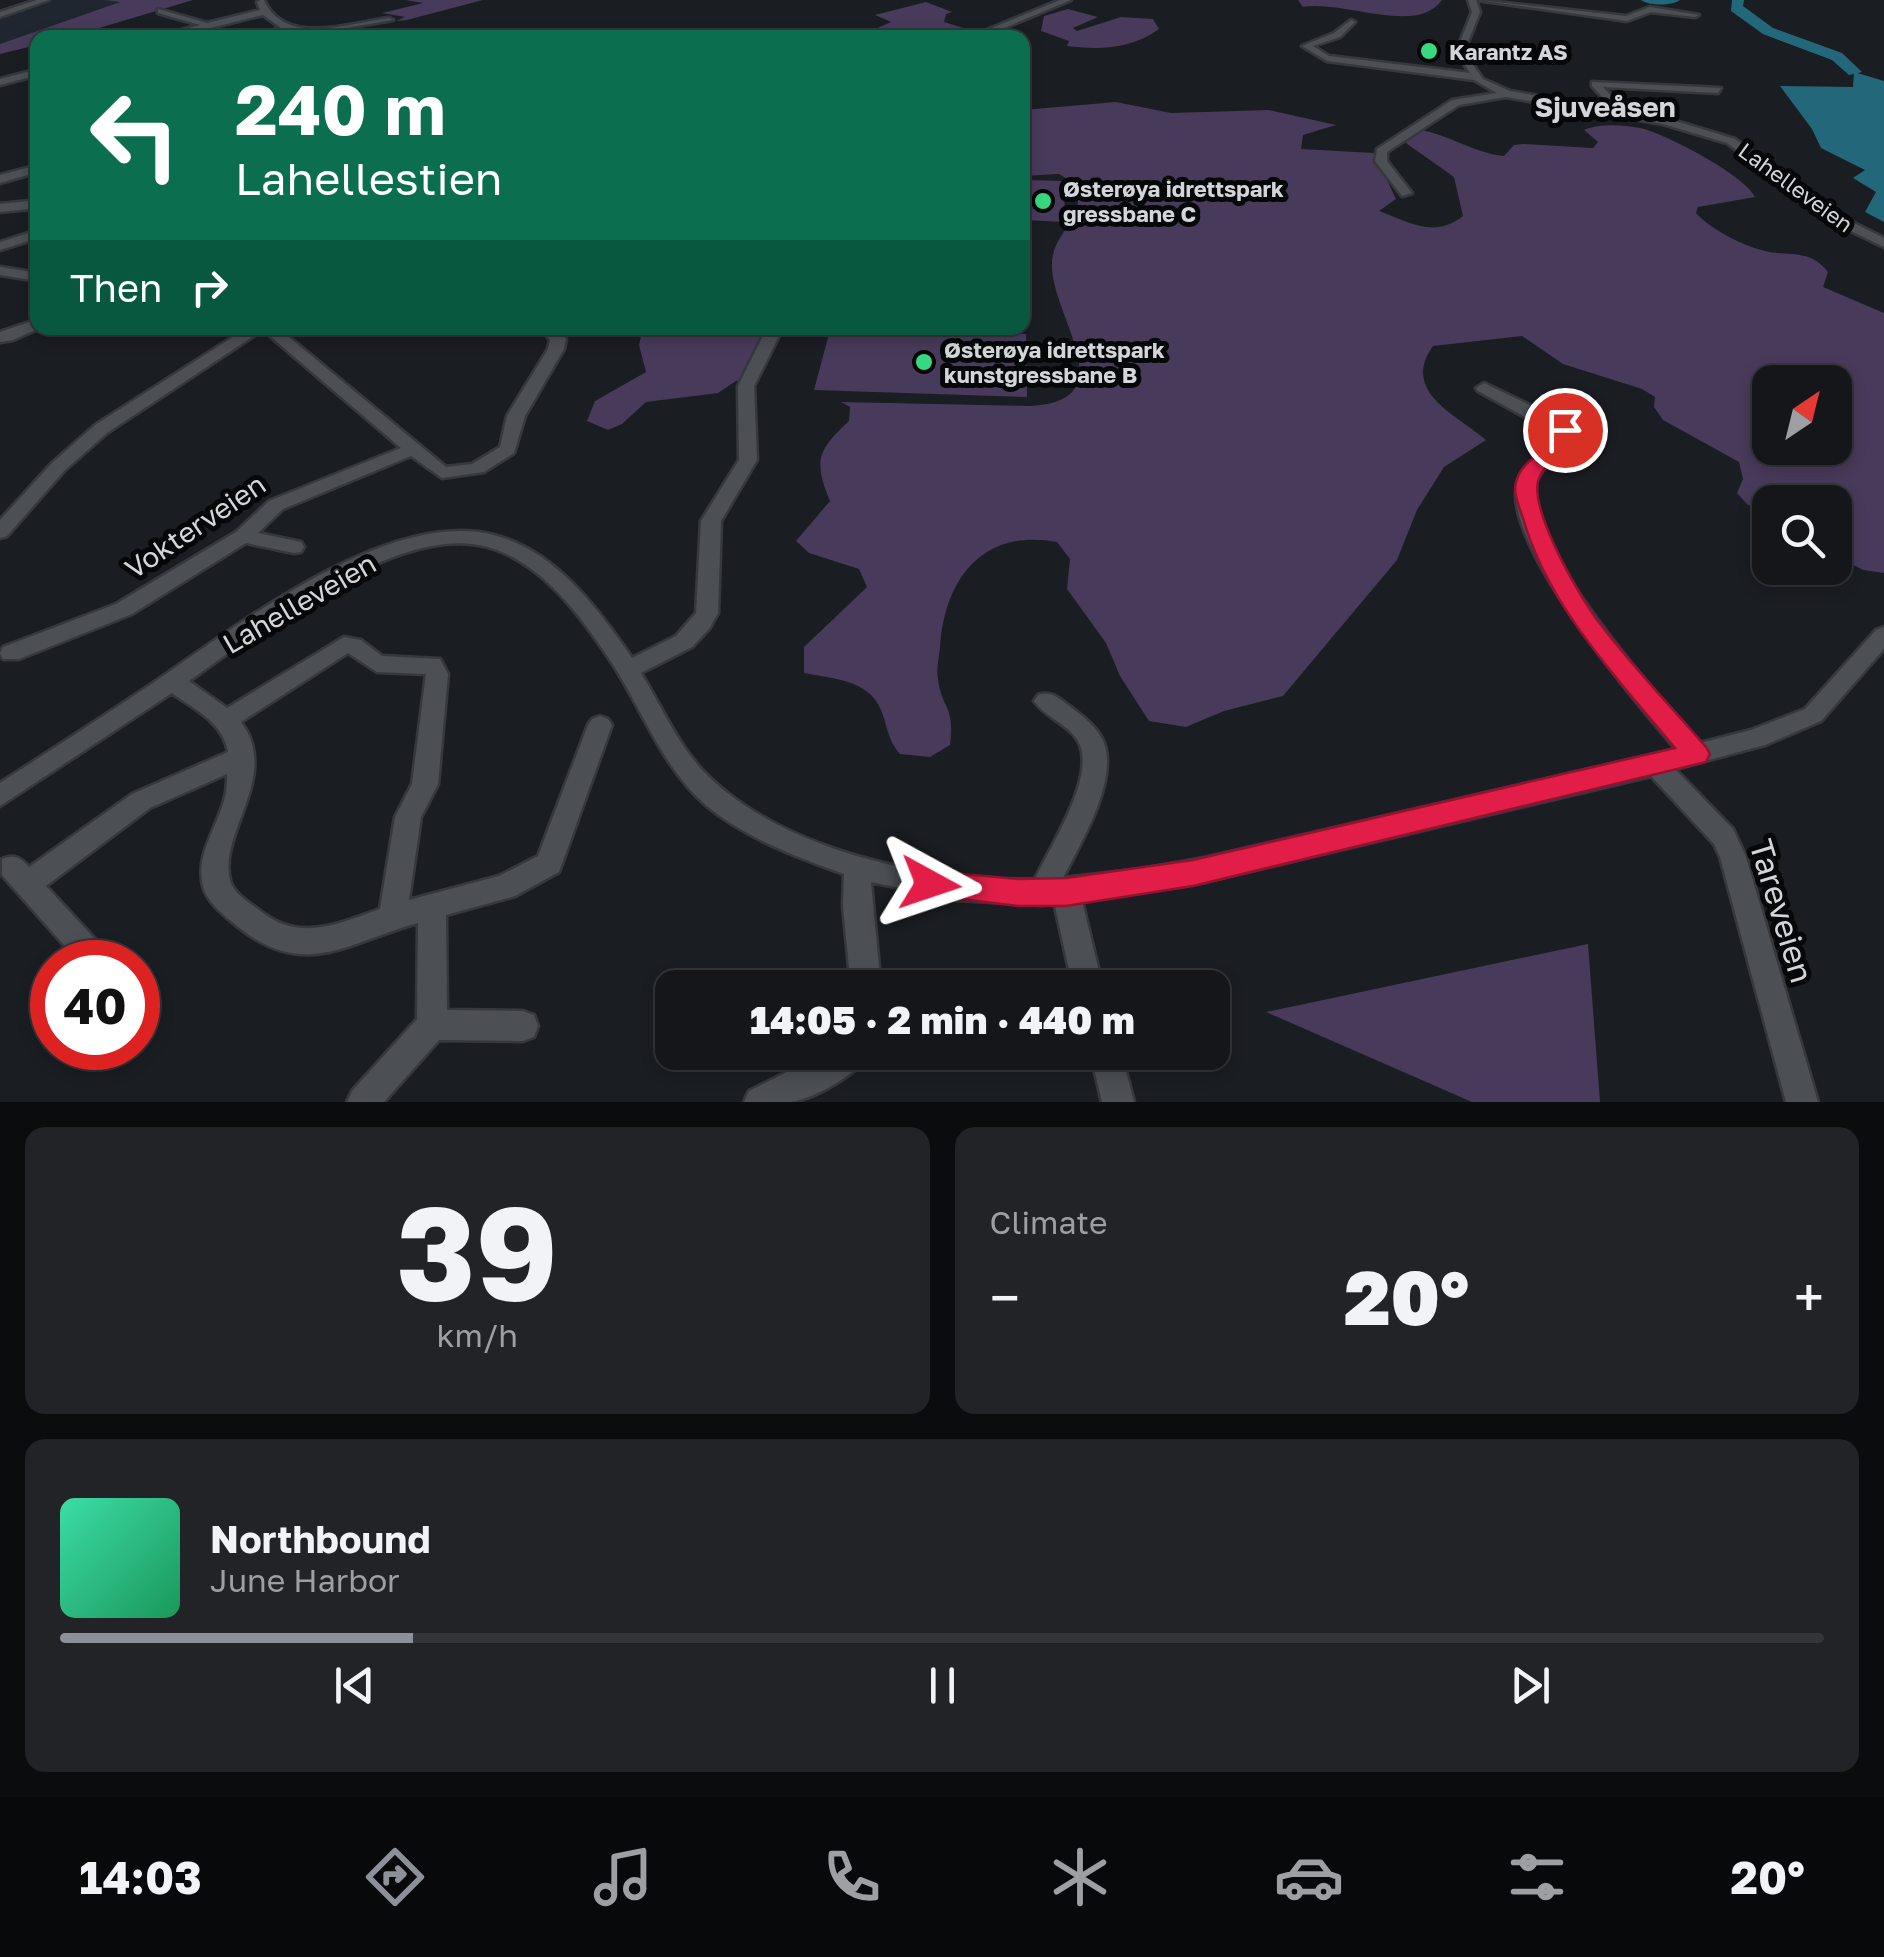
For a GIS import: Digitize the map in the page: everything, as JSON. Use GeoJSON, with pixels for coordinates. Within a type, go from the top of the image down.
{"type":"FeatureCollection","features":[{"type":"Feature","properties":{"kind":"street"},"geometry":{"type":"LineString","coordinates":[[0,15],[45,0]]}},
{"type":"Feature","properties":{"kind":"street"},"geometry":{"type":"LineString","coordinates":[[991,30],[1067,0]]}},
{"type":"Feature","properties":{"kind":"street"},"geometry":{"type":"LineString","coordinates":[[1472,0],[1476,12],[1460,52],[1476,77]]}},
{"type":"Feature","properties":{"kind":"street"},"geometry":{"type":"LineString","coordinates":[[1480,0],[1626,19],[1650,9],[1695,14]]}},
{"type":"Feature","properties":{"kind":"street"},"geometry":{"type":"LineString","coordinates":[[182,30],[265,5],[294,30]]}},
{"type":"Feature","properties":{"kind":"street"},"geometry":{"type":"LineString","coordinates":[[162,11],[205,23]]}},
{"type":"Feature","properties":{"kind":"street"},"geometry":{"type":"LineString","coordinates":[[304,30],[390,20]]}},
{"type":"Feature","properties":{"kind":"street","name":"Lahelleveien"},"geometry":{"type":"LineString","coordinates":[[1351,22],[1337,35],[1306,46],[1327,58],[1476,77],[1507,94],[1688,126],[1731,141],[1834,218],[1884,244]]}},
{"type":"Feature","properties":{"kind":"street"},"geometry":{"type":"LineString","coordinates":[[11,66],[30,62]]}},
{"type":"Feature","properties":{"kind":"street"},"geometry":{"type":"LineString","coordinates":[[0,82],[30,74]]}},
{"type":"Feature","properties":{"kind":"street"},"geometry":{"type":"LineString","coordinates":[[1622,113],[1595,84],[1718,90]]}},
{"type":"Feature","properties":{"kind":"street"},"geometry":{"type":"LineString","coordinates":[[0,93],[16,91]]}},
{"type":"Feature","properties":{"kind":"street"},"geometry":{"type":"LineString","coordinates":[[1406,193],[1382,161],[1380,151],[1456,102],[1507,94]]}},
{"type":"Feature","properties":{"kind":"street"},"geometry":{"type":"LineString","coordinates":[[4,178],[30,170]]}},
{"type":"Feature","properties":{"kind":"street"},"geometry":{"type":"LineString","coordinates":[[4,178],[30,181]]}},
{"type":"Feature","properties":{"kind":"street"},"geometry":{"type":"LineString","coordinates":[[0,208],[30,205]]}},
{"type":"Feature","properties":{"kind":"street"},"geometry":{"type":"LineString","coordinates":[[0,246],[30,237]]}},
{"type":"Feature","properties":{"kind":"street"},"geometry":{"type":"LineString","coordinates":[[0,271],[30,276]]}},
{"type":"Feature","properties":{"kind":"street"},"geometry":{"type":"LineString","coordinates":[[3,339],[30,327]]}},
{"type":"Feature","properties":{"kind":"street"},"geometry":{"type":"LineString","coordinates":[[0,532],[58,467],[102,429],[246,335]]}},
{"type":"Feature","properties":{"kind":"street"},"geometry":{"type":"LineString","coordinates":[[279,335],[442,473],[484,467],[508,449],[516,416],[556,349],[558,340],[553,335]]}},
{"type":"Feature","properties":{"kind":"street"},"geometry":{"type":"LineString","coordinates":[[628,670],[695,636],[708,613],[711,521],[748,460],[746,386],[772,335]]}},
{"type":"Feature","properties":{"kind":"street"},"geometry":{"type":"LineString","coordinates":[[1484,388],[1572,437],[1572,444],[1544,458],[1530,472],[1525,490],[1539,537],[1584,620],[1696,754]]}},
{"type":"Feature","properties":{"kind":"street","name":"Vokterveien"},"geometry":{"type":"LineString","coordinates":[[11,653],[124,609],[243,536],[276,505],[413,449]]}},
{"type":"Feature","properties":{"kind":"street"},"geometry":{"type":"LineString","coordinates":[[243,536],[294,547]]}},
{"type":"Feature","properties":{"kind":"street","name":"Lahelleveien"},"geometry":{"type":"LineString","coordinates":[[0,796],[322,584],[412,543],[462,536],[505,542],[537,562],[573,598],[628,670],[674,750],[698,782],[761,826],[858,867],[930,884],[1054,892],[1193,873],[1696,754],[1756,738],[1814,716],[1884,635]]}},
{"type":"Feature","properties":{"kind":"street"},"geometry":{"type":"LineString","coordinates":[[226,720],[344,646],[353,646],[377,664],[432,665],[437,674],[425,784],[408,817],[393,918]]}},
{"type":"Feature","properties":{"kind":"street"},"geometry":{"type":"LineString","coordinates":[[172,681],[226,720],[237,735],[242,758],[238,798],[217,852],[216,885],[229,903],[263,930],[299,943],[324,942],[432,906],[505,887],[549,864],[600,725]]}},
{"type":"Feature","properties":{"kind":"street"},"geometry":{"type":"LineString","coordinates":[[1046,700],[1091,740],[1095,760],[1089,794],[1054,892],[1082,970]]}},
{"type":"Feature","properties":{"kind":"street"},"geometry":{"type":"LineString","coordinates":[[78,940],[20,874],[141,801],[242,758]]}},
{"type":"Feature","properties":{"kind":"street","name":"Tareveien"},"geometry":{"type":"LineString","coordinates":[[1655,764],[1724,837],[1733,857],[1802,1102]]}},
{"type":"Feature","properties":{"kind":"street"},"geometry":{"type":"LineString","coordinates":[[858,867],[857,906],[864,970]]}},
{"type":"Feature","properties":{"kind":"street"},"geometry":{"type":"LineString","coordinates":[[363,1102],[432,1025],[432,906]]}},
{"type":"Feature","properties":{"kind":"street"},"geometry":{"type":"LineString","coordinates":[[432,1025],[523,1026]]}},
{"type":"Feature","properties":{"kind":"street"},"geometry":{"type":"LineString","coordinates":[[760,1102],[831,1070]]}},
{"type":"Feature","properties":{"kind":"street"},"geometry":{"type":"LineString","coordinates":[[1110,1070],[1118,1102]]}},
{"type":"Feature","properties":{"kind":"shaded area"},"geometry":{"type":"Polygon","coordinates":[[[28,0],[123,1],[30,30],[30,34],[0,44],[0,11],[28,0]]]}},
{"type":"Feature","properties":{"kind":"shaded area"},"geometry":{"type":"Polygon","coordinates":[[[104,0],[193,0],[92,30],[40,30],[120,2],[104,0]]]}},
{"type":"Feature","properties":{"kind":"shaded area"},"geometry":{"type":"Polygon","coordinates":[[[405,0],[483,0],[407,20],[396,21],[405,17],[382,13],[423,3],[405,0]]]}},
{"type":"Feature","properties":{"kind":"shaded area"},"geometry":{"type":"Polygon","coordinates":[[[1298,0],[1442,0],[1430,10],[1398,16],[1303,7],[1298,0]]]}},
{"type":"Feature","properties":{"kind":"shaded area"},"geometry":{"type":"Polygon","coordinates":[[[926,2],[952,12],[946,14],[944,22],[970,30],[873,30],[891,22],[875,15],[926,2]]]}},
{"type":"Feature","properties":{"kind":"shaded area"},"geometry":{"type":"Polygon","coordinates":[[[1068,9],[1098,17],[1073,28],[1077,31],[1121,17],[1153,19],[1159,29],[1138,41],[1115,46],[1067,46],[1069,41],[1041,31],[1044,16],[1068,9]]]}},
{"type":"Feature","properties":{"kind":"shaded area"},"geometry":{"type":"Polygon","coordinates":[[[30,34],[30,47],[0,54],[0,44],[30,34]]]}},
{"type":"Feature","properties":{"kind":"shaded area"},"geometry":{"type":"Polygon","coordinates":[[[1116,102],[1171,113],[1269,110],[1336,125],[1303,135],[1301,149],[1374,153],[1396,199],[1379,211],[1432,227],[1463,216],[1454,177],[1403,141],[1415,129],[1504,156],[1514,145],[1523,144],[1593,148],[1598,142],[1584,130],[1604,126],[1640,128],[1684,146],[1736,178],[1755,197],[1698,207],[1696,213],[1703,220],[1756,248],[1811,258],[1828,272],[1823,287],[1884,313],[1884,573],[1852,564],[1852,485],[1752,485],[1752,507],[1737,493],[1743,479],[1739,462],[1663,420],[1654,407],[1655,397],[1642,389],[1563,364],[1522,336],[1433,346],[1423,377],[1428,389],[1436,401],[1486,440],[1444,467],[1417,510],[1397,560],[1283,696],[1224,711],[1186,727],[1149,721],[1120,676],[1106,643],[1067,589],[1070,559],[1057,542],[1008,543],[988,551],[972,564],[949,601],[937,672],[951,722],[950,745],[930,757],[900,754],[881,710],[868,692],[848,682],[804,673],[804,647],[867,587],[859,569],[809,553],[796,541],[830,501],[821,475],[821,457],[849,421],[850,407],[841,402],[1032,406],[1061,400],[1076,387],[1079,369],[1053,276],[1053,255],[1075,214],[1076,184],[1059,174],[1030,176],[1030,109],[1116,102]]]}},
{"type":"Feature","properties":{"kind":"shaded area","name":"Østerøya idrettspark gressbane C"},"geometry":{"type":"Polygon","coordinates":[[[1030,180],[1064,181],[1065,222],[1030,220],[1030,180]]]}},
{"type":"Feature","properties":{"kind":"shaded area"},"geometry":{"type":"Polygon","coordinates":[[[641,335],[779,335],[760,363],[758,380],[736,381],[718,393],[646,402],[622,424],[608,430],[587,421],[595,401],[646,372],[639,345],[641,335]]]}},
{"type":"Feature","properties":{"kind":"shaded area","name":"Østerøya idrettspark kunstgressbane B"},"geometry":{"type":"Polygon","coordinates":[[[829,335],[1026,335],[1027,397],[814,390],[829,335]]]}},
{"type":"Feature","properties":{"kind":"shaded area"},"geometry":{"type":"Polygon","coordinates":[[[1588,944],[1600,1102],[1472,1102],[1266,1012],[1588,944]]]}},
{"type":"Feature","properties":{"kind":"water"},"geometry":{"type":"Polygon","coordinates":[[[1854,72],[1884,81],[1884,222],[1865,212],[1876,192],[1853,178],[1865,170],[1821,148],[1780,86],[1853,87],[1854,72]]]}},
{"type":"Feature","properties":{"kind":"waterway"},"geometry":{"type":"LineString","coordinates":[[1647,0],[1674,0]]}},
{"type":"Feature","properties":{"kind":"waterway"},"geometry":{"type":"LineString","coordinates":[[1738,0],[1736,8],[1764,29],[1826,51],[1854,72]]}},
{"type":"Feature","properties":{"kind":"place","name":"Karantz AS"},"geometry":{"type":"Point","coordinates":[1429,51]}},
{"type":"Feature","properties":{"kind":"place","name":"Østerøya idrettspark gressbane C"},"geometry":{"type":"Point","coordinates":[1043,201]}},
{"type":"Feature","properties":{"kind":"place","name":"Østerøya idrettspark kunstgressbane B"},"geometry":{"type":"Point","coordinates":[924,362]}},
{"type":"Feature","properties":{"kind":"district","name":"Sjuveåsen"},"geometry":{"type":"Point","coordinates":[1605,106]}},
{"type":"Feature","properties":{"kind":"route"},"geometry":{"type":"LineString","coordinates":[[930,884],[1066,892],[1193,873],[1696,754],[1584,620],[1539,537],[1525,490],[1530,472],[1544,458],[1572,444],[1572,437],[1565,430]]}}]}
